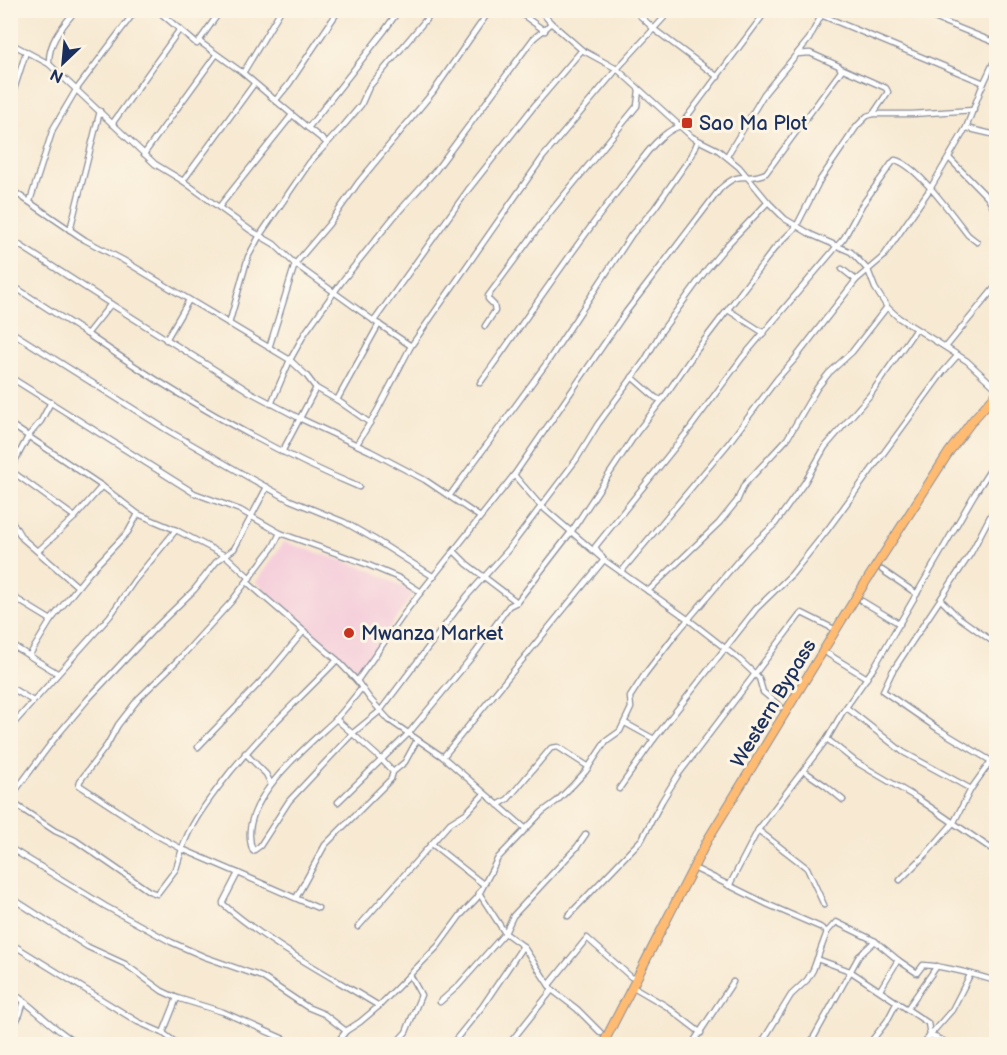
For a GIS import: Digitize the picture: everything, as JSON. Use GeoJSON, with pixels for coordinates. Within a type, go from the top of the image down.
{"type":"FeatureCollection","features":[{"type":"Feature","properties":{"kind":"main road","name":"Western Bypass"},"geometry":{"type":"LineString","coordinates":[[603,1044],[708,839],[836,630],[949,452],[972,420],[996,394]]}},
{"type":"Feature","properties":{"kind":"street"},"geometry":{"type":"LineString","coordinates":[[10,15],[14,10]]}},
{"type":"Feature","properties":{"kind":"street"},"geometry":{"type":"LineString","coordinates":[[50,64],[50,50],[60,29],[76,10]]}},
{"type":"Feature","properties":{"kind":"street"},"geometry":{"type":"LineString","coordinates":[[30,201],[53,129],[76,90],[136,10]]}},
{"type":"Feature","properties":{"kind":"street"},"geometry":{"type":"LineString","coordinates":[[157,10],[197,44],[200,42],[243,73],[292,116],[327,142]]}},
{"type":"Feature","properties":{"kind":"street"},"geometry":{"type":"LineString","coordinates":[[200,42],[221,10]]}},
{"type":"Feature","properties":{"kind":"street"},"geometry":{"type":"LineString","coordinates":[[243,73],[281,10]]}},
{"type":"Feature","properties":{"kind":"street"},"geometry":{"type":"LineString","coordinates":[[275,101],[339,10]]}},
{"type":"Feature","properties":{"kind":"street"},"geometry":{"type":"LineString","coordinates":[[308,128],[399,10]]}},
{"type":"Feature","properties":{"kind":"street"},"geometry":{"type":"LineString","coordinates":[[229,324],[248,257],[260,235],[310,162],[361,105],[369,87],[434,10]]}},
{"type":"Feature","properties":{"kind":"street"},"geometry":{"type":"LineString","coordinates":[[269,348],[295,264],[433,92],[490,10]]}},
{"type":"Feature","properties":{"kind":"street"},"geometry":{"type":"LineString","coordinates":[[516,10],[545,31]]}},
{"type":"Feature","properties":{"kind":"street"},"geometry":{"type":"LineString","coordinates":[[540,10],[551,23],[582,50],[616,69],[698,141],[727,156],[749,177],[777,212],[796,226],[851,252],[868,270],[875,288],[887,307],[898,318],[967,361],[996,388]]}},
{"type":"Feature","properties":{"kind":"street"},"geometry":{"type":"LineString","coordinates":[[634,10],[655,30],[718,77]]}},
{"type":"Feature","properties":{"kind":"street"},"geometry":{"type":"LineString","coordinates":[[357,444],[411,346],[543,157],[616,69],[655,30],[671,10]]}},
{"type":"Feature","properties":{"kind":"street"},"geometry":{"type":"LineString","coordinates":[[480,383],[549,283],[621,186],[655,144],[668,132],[680,126],[767,10]]}},
{"type":"Feature","properties":{"kind":"street"},"geometry":{"type":"LineString","coordinates":[[808,10],[984,83]]}},
{"type":"Feature","properties":{"kind":"street"},"geometry":{"type":"LineString","coordinates":[[917,10],[996,43]]}},
{"type":"Feature","properties":{"kind":"street"},"geometry":{"type":"LineString","coordinates":[[727,156],[764,94],[809,39],[821,16]]}},
{"type":"Feature","properties":{"kind":"street"},"geometry":{"type":"LineString","coordinates":[[271,404],[290,360],[305,333],[334,292],[393,218],[436,170],[533,39],[545,31],[551,23]]}},
{"type":"Feature","properties":{"kind":"street"},"geometry":{"type":"LineString","coordinates":[[112,124],[180,28]]}},
{"type":"Feature","properties":{"kind":"street"},"geometry":{"type":"LineString","coordinates":[[10,43],[50,64],[144,154],[171,175],[274,244],[295,264],[411,346]]}},
{"type":"Feature","properties":{"kind":"street"},"geometry":{"type":"LineString","coordinates":[[337,400],[376,322],[468,190],[582,50]]}},
{"type":"Feature","properties":{"kind":"street"},"geometry":{"type":"LineString","coordinates":[[10,102],[26,52]]}},
{"type":"Feature","properties":{"kind":"street"},"geometry":{"type":"LineString","coordinates":[[797,54],[810,53],[886,88],[888,92],[873,114]]}},
{"type":"Feature","properties":{"kind":"street"},"geometry":{"type":"LineString","coordinates":[[144,154],[216,55]]}},
{"type":"Feature","properties":{"kind":"street"},"geometry":{"type":"LineString","coordinates":[[621,572],[728,444],[856,280],[884,256],[930,189],[966,128],[996,57]]}},
{"type":"Feature","properties":{"kind":"street"},"geometry":{"type":"LineString","coordinates":[[357,681],[380,645],[514,475],[631,304],[720,189],[735,177],[760,176],[766,173],[841,68]]}},
{"type":"Feature","properties":{"kind":"street"},"geometry":{"type":"LineString","coordinates":[[183,181],[216,139],[254,84]]}},
{"type":"Feature","properties":{"kind":"street"},"geometry":{"type":"LineString","coordinates":[[485,326],[495,308],[488,296],[547,216],[637,106],[639,90]]}},
{"type":"Feature","properties":{"kind":"street"},"geometry":{"type":"LineString","coordinates":[[338,802],[408,734],[476,652],[509,606],[517,602],[571,532],[637,432],[684,367],[774,249],[796,226],[820,180],[857,126],[867,116],[873,114],[974,110]]}},
{"type":"Feature","properties":{"kind":"street"},"geometry":{"type":"LineString","coordinates":[[70,230],[99,111]]}},
{"type":"Feature","properties":{"kind":"street"},"geometry":{"type":"LineString","coordinates":[[219,207],[292,116]]}},
{"type":"Feature","properties":{"kind":"street"},"geometry":{"type":"LineString","coordinates":[[966,128],[996,135]]}},
{"type":"Feature","properties":{"kind":"street"},"geometry":{"type":"LineString","coordinates":[[450,495],[546,364],[632,234],[654,209],[692,155],[698,141]]}},
{"type":"Feature","properties":{"kind":"street"},"geometry":{"type":"LineString","coordinates":[[949,158],[988,198],[996,213]]}},
{"type":"Feature","properties":{"kind":"street"},"geometry":{"type":"LineString","coordinates":[[604,560],[595,547],[764,333],[839,245],[862,204],[895,160],[899,160],[913,171],[968,235],[977,242]]}},
{"type":"Feature","properties":{"kind":"street"},"geometry":{"type":"LineString","coordinates":[[758,189],[760,176]]}},
{"type":"Feature","properties":{"kind":"street"},"geometry":{"type":"LineString","coordinates":[[10,189],[70,230],[290,360],[316,388],[370,423]]}},
{"type":"Feature","properties":{"kind":"street"},"geometry":{"type":"LineString","coordinates":[[362,689],[336,719],[300,752],[271,784],[252,816],[248,830],[253,852],[260,846],[289,801],[353,733],[380,711],[447,623],[508,550],[576,460],[598,424],[645,360],[660,332],[707,269],[768,202]]}},
{"type":"Feature","properties":{"kind":"street"},"geometry":{"type":"LineString","coordinates":[[10,238],[166,340],[271,404],[357,444],[450,495],[480,517]]}},
{"type":"Feature","properties":{"kind":"street"},"geometry":{"type":"LineString","coordinates":[[842,268],[856,280]]}},
{"type":"Feature","properties":{"kind":"street"},"geometry":{"type":"LineString","coordinates":[[10,284],[120,357],[282,452],[359,488]]}},
{"type":"Feature","properties":{"kind":"street"},"geometry":{"type":"LineString","coordinates":[[946,347],[996,286]]}},
{"type":"Feature","properties":{"kind":"street"},"geometry":{"type":"LineString","coordinates":[[166,340],[189,300]]}},
{"type":"Feature","properties":{"kind":"street"},"geometry":{"type":"LineString","coordinates":[[87,334],[111,304]]}},
{"type":"Feature","properties":{"kind":"street"},"geometry":{"type":"LineString","coordinates":[[648,591],[719,523],[737,501],[744,485],[787,439],[817,388],[829,373],[852,352],[887,307]]}},
{"type":"Feature","properties":{"kind":"street"},"geometry":{"type":"LineString","coordinates":[[728,310],[764,333]]}},
{"type":"Feature","properties":{"kind":"street"},"geometry":{"type":"LineString","coordinates":[[336,1044],[346,1031],[380,1006],[438,946],[480,893],[498,858],[542,812],[557,801],[589,767],[606,741],[620,730],[631,708],[630,697],[661,653],[748,549],[775,524],[783,509],[805,482],[825,447],[870,395],[916,329]]}},
{"type":"Feature","properties":{"kind":"street"},"geometry":{"type":"LineString","coordinates":[[10,331],[167,430],[290,500],[344,522],[382,543],[434,577]]}},
{"type":"Feature","properties":{"kind":"street"},"geometry":{"type":"LineString","coordinates":[[619,789],[654,739],[756,609],[792,574],[814,547],[958,355]]}},
{"type":"Feature","properties":{"kind":"street"},"geometry":{"type":"LineString","coordinates":[[10,377],[194,493],[240,510],[280,533],[399,578],[421,592]]}},
{"type":"Feature","properties":{"kind":"street"},"geometry":{"type":"LineString","coordinates":[[632,377],[656,398],[662,400]]}},
{"type":"Feature","properties":{"kind":"street"},"geometry":{"type":"LineString","coordinates":[[282,452],[316,388]]}},
{"type":"Feature","properties":{"kind":"street"},"geometry":{"type":"LineString","coordinates":[[51,402],[41,421],[29,435],[10,470],[75,517]]}},
{"type":"Feature","properties":{"kind":"street"},"geometry":{"type":"LineString","coordinates":[[10,424],[102,486],[138,514],[176,530],[226,556],[304,632],[337,660],[380,711],[442,757],[526,829]]}},
{"type":"Feature","properties":{"kind":"street"},"geometry":{"type":"LineString","coordinates":[[729,886],[758,830],[827,739],[867,678],[996,461]]}},
{"type":"Feature","properties":{"kind":"street"},"geometry":{"type":"LineString","coordinates":[[514,475],[540,506],[604,560],[725,648],[756,675],[763,692],[781,707]]}},
{"type":"Feature","properties":{"kind":"street"},"geometry":{"type":"LineString","coordinates":[[38,550],[75,517],[102,486]]}},
{"type":"Feature","properties":{"kind":"street"},"geometry":{"type":"LineString","coordinates":[[267,487],[234,549],[217,561],[194,590],[88,699],[55,738],[10,800],[55,831],[75,840],[149,891],[157,894],[176,869],[189,832],[205,804],[266,729],[337,660]]}},
{"type":"Feature","properties":{"kind":"street"},"geometry":{"type":"LineString","coordinates":[[996,506],[981,537],[892,672],[884,691],[938,729],[996,764]]}},
{"type":"Feature","properties":{"kind":"street"},"geometry":{"type":"LineString","coordinates":[[29,656],[51,620],[78,586],[128,532],[138,514]]}},
{"type":"Feature","properties":{"kind":"street"},"geometry":{"type":"LineString","coordinates":[[10,518],[22,538],[78,586]]}},
{"type":"Feature","properties":{"kind":"street"},"geometry":{"type":"LineString","coordinates":[[15,722],[110,616],[134,581],[176,530]]}},
{"type":"Feature","properties":{"kind":"street"},"geometry":{"type":"LineString","coordinates":[[280,533],[273,548],[249,580],[182,656],[139,698],[79,783],[94,796],[182,849],[318,908]]}},
{"type":"Feature","properties":{"kind":"street"},"geometry":{"type":"LineString","coordinates":[[454,551],[517,602]]}},
{"type":"Feature","properties":{"kind":"street"},"geometry":{"type":"LineString","coordinates":[[442,757],[604,560]]}},
{"type":"Feature","properties":{"kind":"street"},"geometry":{"type":"LineString","coordinates":[[882,570],[918,594]]}},
{"type":"Feature","properties":{"kind":"street"},"geometry":{"type":"LineString","coordinates":[[10,595],[51,620]]}},
{"type":"Feature","properties":{"kind":"street"},"geometry":{"type":"LineString","coordinates":[[940,600],[957,616],[996,644]]}},
{"type":"Feature","properties":{"kind":"street"},"geometry":{"type":"LineString","coordinates":[[862,601],[900,624]]}},
{"type":"Feature","properties":{"kind":"street"},"geometry":{"type":"LineString","coordinates":[[568,916],[642,839],[678,775],[802,613],[836,630]]}},
{"type":"Feature","properties":{"kind":"street"},"geometry":{"type":"LineString","coordinates":[[198,747],[268,674],[304,632]]}},
{"type":"Feature","properties":{"kind":"street"},"geometry":{"type":"LineString","coordinates":[[10,644],[57,673]]}},
{"type":"Feature","properties":{"kind":"street"},"geometry":{"type":"LineString","coordinates":[[828,654],[867,678]]}},
{"type":"Feature","properties":{"kind":"street"},"geometry":{"type":"LineString","coordinates":[[996,680],[993,687],[996,697]]}},
{"type":"Feature","properties":{"kind":"street"},"geometry":{"type":"LineString","coordinates":[[10,687],[33,701]]}},
{"type":"Feature","properties":{"kind":"street"},"geometry":{"type":"LineString","coordinates":[[847,708],[903,752],[971,789]]}},
{"type":"Feature","properties":{"kind":"street"},"geometry":{"type":"LineString","coordinates":[[336,719],[393,772]]}},
{"type":"Feature","properties":{"kind":"street"},"geometry":{"type":"LineString","coordinates":[[625,723],[654,739]]}},
{"type":"Feature","properties":{"kind":"street"},"geometry":{"type":"LineString","coordinates":[[827,739],[856,762],[995,848]]}},
{"type":"Feature","properties":{"kind":"street"},"geometry":{"type":"LineString","coordinates":[[296,898],[325,845],[391,779],[393,772],[405,762],[417,740]]}},
{"type":"Feature","properties":{"kind":"street"},"geometry":{"type":"LineString","coordinates":[[498,805],[508,799],[551,747],[558,747],[589,767]]}},
{"type":"Feature","properties":{"kind":"street"},"geometry":{"type":"LineString","coordinates":[[245,753],[266,774],[271,784]]}},
{"type":"Feature","properties":{"kind":"street"},"geometry":{"type":"LineString","coordinates":[[900,880],[927,854],[954,822],[971,789],[991,761]]}},
{"type":"Feature","properties":{"kind":"street"},"geometry":{"type":"LineString","coordinates":[[804,771],[843,800]]}},
{"type":"Feature","properties":{"kind":"street"},"geometry":{"type":"LineString","coordinates":[[358,927],[450,823],[466,813],[484,794]]}},
{"type":"Feature","properties":{"kind":"street"},"geometry":{"type":"LineString","coordinates":[[758,830],[807,868],[824,905]]}},
{"type":"Feature","properties":{"kind":"street"},"geometry":{"type":"LineString","coordinates":[[440,1002],[458,986],[505,933],[513,915],[577,847],[586,834]]}},
{"type":"Feature","properties":{"kind":"street"},"geometry":{"type":"LineString","coordinates":[[432,844],[483,884]]}},
{"type":"Feature","properties":{"kind":"street"},"geometry":{"type":"LineString","coordinates":[[10,848],[105,906],[171,942],[262,977],[307,1007],[324,1014],[346,1031]]}},
{"type":"Feature","properties":{"kind":"street"},"geometry":{"type":"LineString","coordinates":[[698,870],[827,932]]}},
{"type":"Feature","properties":{"kind":"street"},"geometry":{"type":"LineString","coordinates":[[238,873],[223,904],[235,915],[300,958],[380,1006]]}},
{"type":"Feature","properties":{"kind":"street"},"geometry":{"type":"LineString","coordinates":[[480,893],[505,933],[523,946],[551,988],[601,1033]]}},
{"type":"Feature","properties":{"kind":"street"},"geometry":{"type":"LineString","coordinates":[[10,897],[88,947],[125,964],[177,999],[223,1012],[286,1042],[295,1044]]}},
{"type":"Feature","properties":{"kind":"street"},"geometry":{"type":"LineString","coordinates":[[761,1044],[791,995],[807,980],[827,932],[836,922],[875,941],[917,973],[923,965],[937,966],[996,981]]}},
{"type":"Feature","properties":{"kind":"street"},"geometry":{"type":"LineString","coordinates":[[509,1044],[587,939],[631,977]]}},
{"type":"Feature","properties":{"kind":"street"},"geometry":{"type":"LineString","coordinates":[[810,1044],[859,956],[875,941]]}},
{"type":"Feature","properties":{"kind":"street"},"geometry":{"type":"LineString","coordinates":[[10,943],[138,1022],[183,1044]]}},
{"type":"Feature","properties":{"kind":"street"},"geometry":{"type":"LineString","coordinates":[[452,1044],[482,1006],[523,946]]}},
{"type":"Feature","properties":{"kind":"street"},"geometry":{"type":"LineString","coordinates":[[817,959],[850,971],[880,990],[928,1023],[930,1035]]}},
{"type":"Feature","properties":{"kind":"street"},"geometry":{"type":"LineString","coordinates":[[880,990],[898,960]]}},
{"type":"Feature","properties":{"kind":"street"},"geometry":{"type":"LineString","coordinates":[[907,1009],[937,966]]}},
{"type":"Feature","properties":{"kind":"street"},"geometry":{"type":"LineString","coordinates":[[395,1044],[406,1032],[421,995],[410,975]]}},
{"type":"Feature","properties":{"kind":"street"},"geometry":{"type":"LineString","coordinates":[[924,1044],[952,1010],[970,975]]}},
{"type":"Feature","properties":{"kind":"street"},"geometry":{"type":"LineString","coordinates":[[693,1044],[733,982]]}},
{"type":"Feature","properties":{"kind":"street"},"geometry":{"type":"LineString","coordinates":[[638,989],[666,1006],[701,1033]]}},
{"type":"Feature","properties":{"kind":"street"},"geometry":{"type":"LineString","coordinates":[[10,992],[37,1011],[59,1033],[79,1044]]}},
{"type":"Feature","properties":{"kind":"street"},"geometry":{"type":"LineString","coordinates":[[163,1033],[177,999]]}},
{"type":"Feature","properties":{"kind":"street"},"geometry":{"type":"LineString","coordinates":[[10,1033],[24,1001]]}},
{"type":"Feature","properties":{"kind":"street"},"geometry":{"type":"LineString","coordinates":[[868,1044],[887,1021],[897,1002]]}},
{"type":"Feature","properties":{"kind":"street"},"geometry":{"type":"LineString","coordinates":[[930,1035],[950,1044]]}},
{"type":"Feature","properties":{"kind":"shaded area","name":"Mwanza Market"},"geometry":{"type":"Polygon","coordinates":[[[284,542],[371,570],[414,593],[357,672],[256,582],[284,542]]]}},
{"type":"Feature","properties":{"kind":"place","name":"Sao Ma Plot"},"geometry":{"type":"Point","coordinates":[687,123]}},
{"type":"Feature","properties":{"kind":"place","name":"Mwanza Market"},"geometry":{"type":"Point","coordinates":[349,633]}}]}
